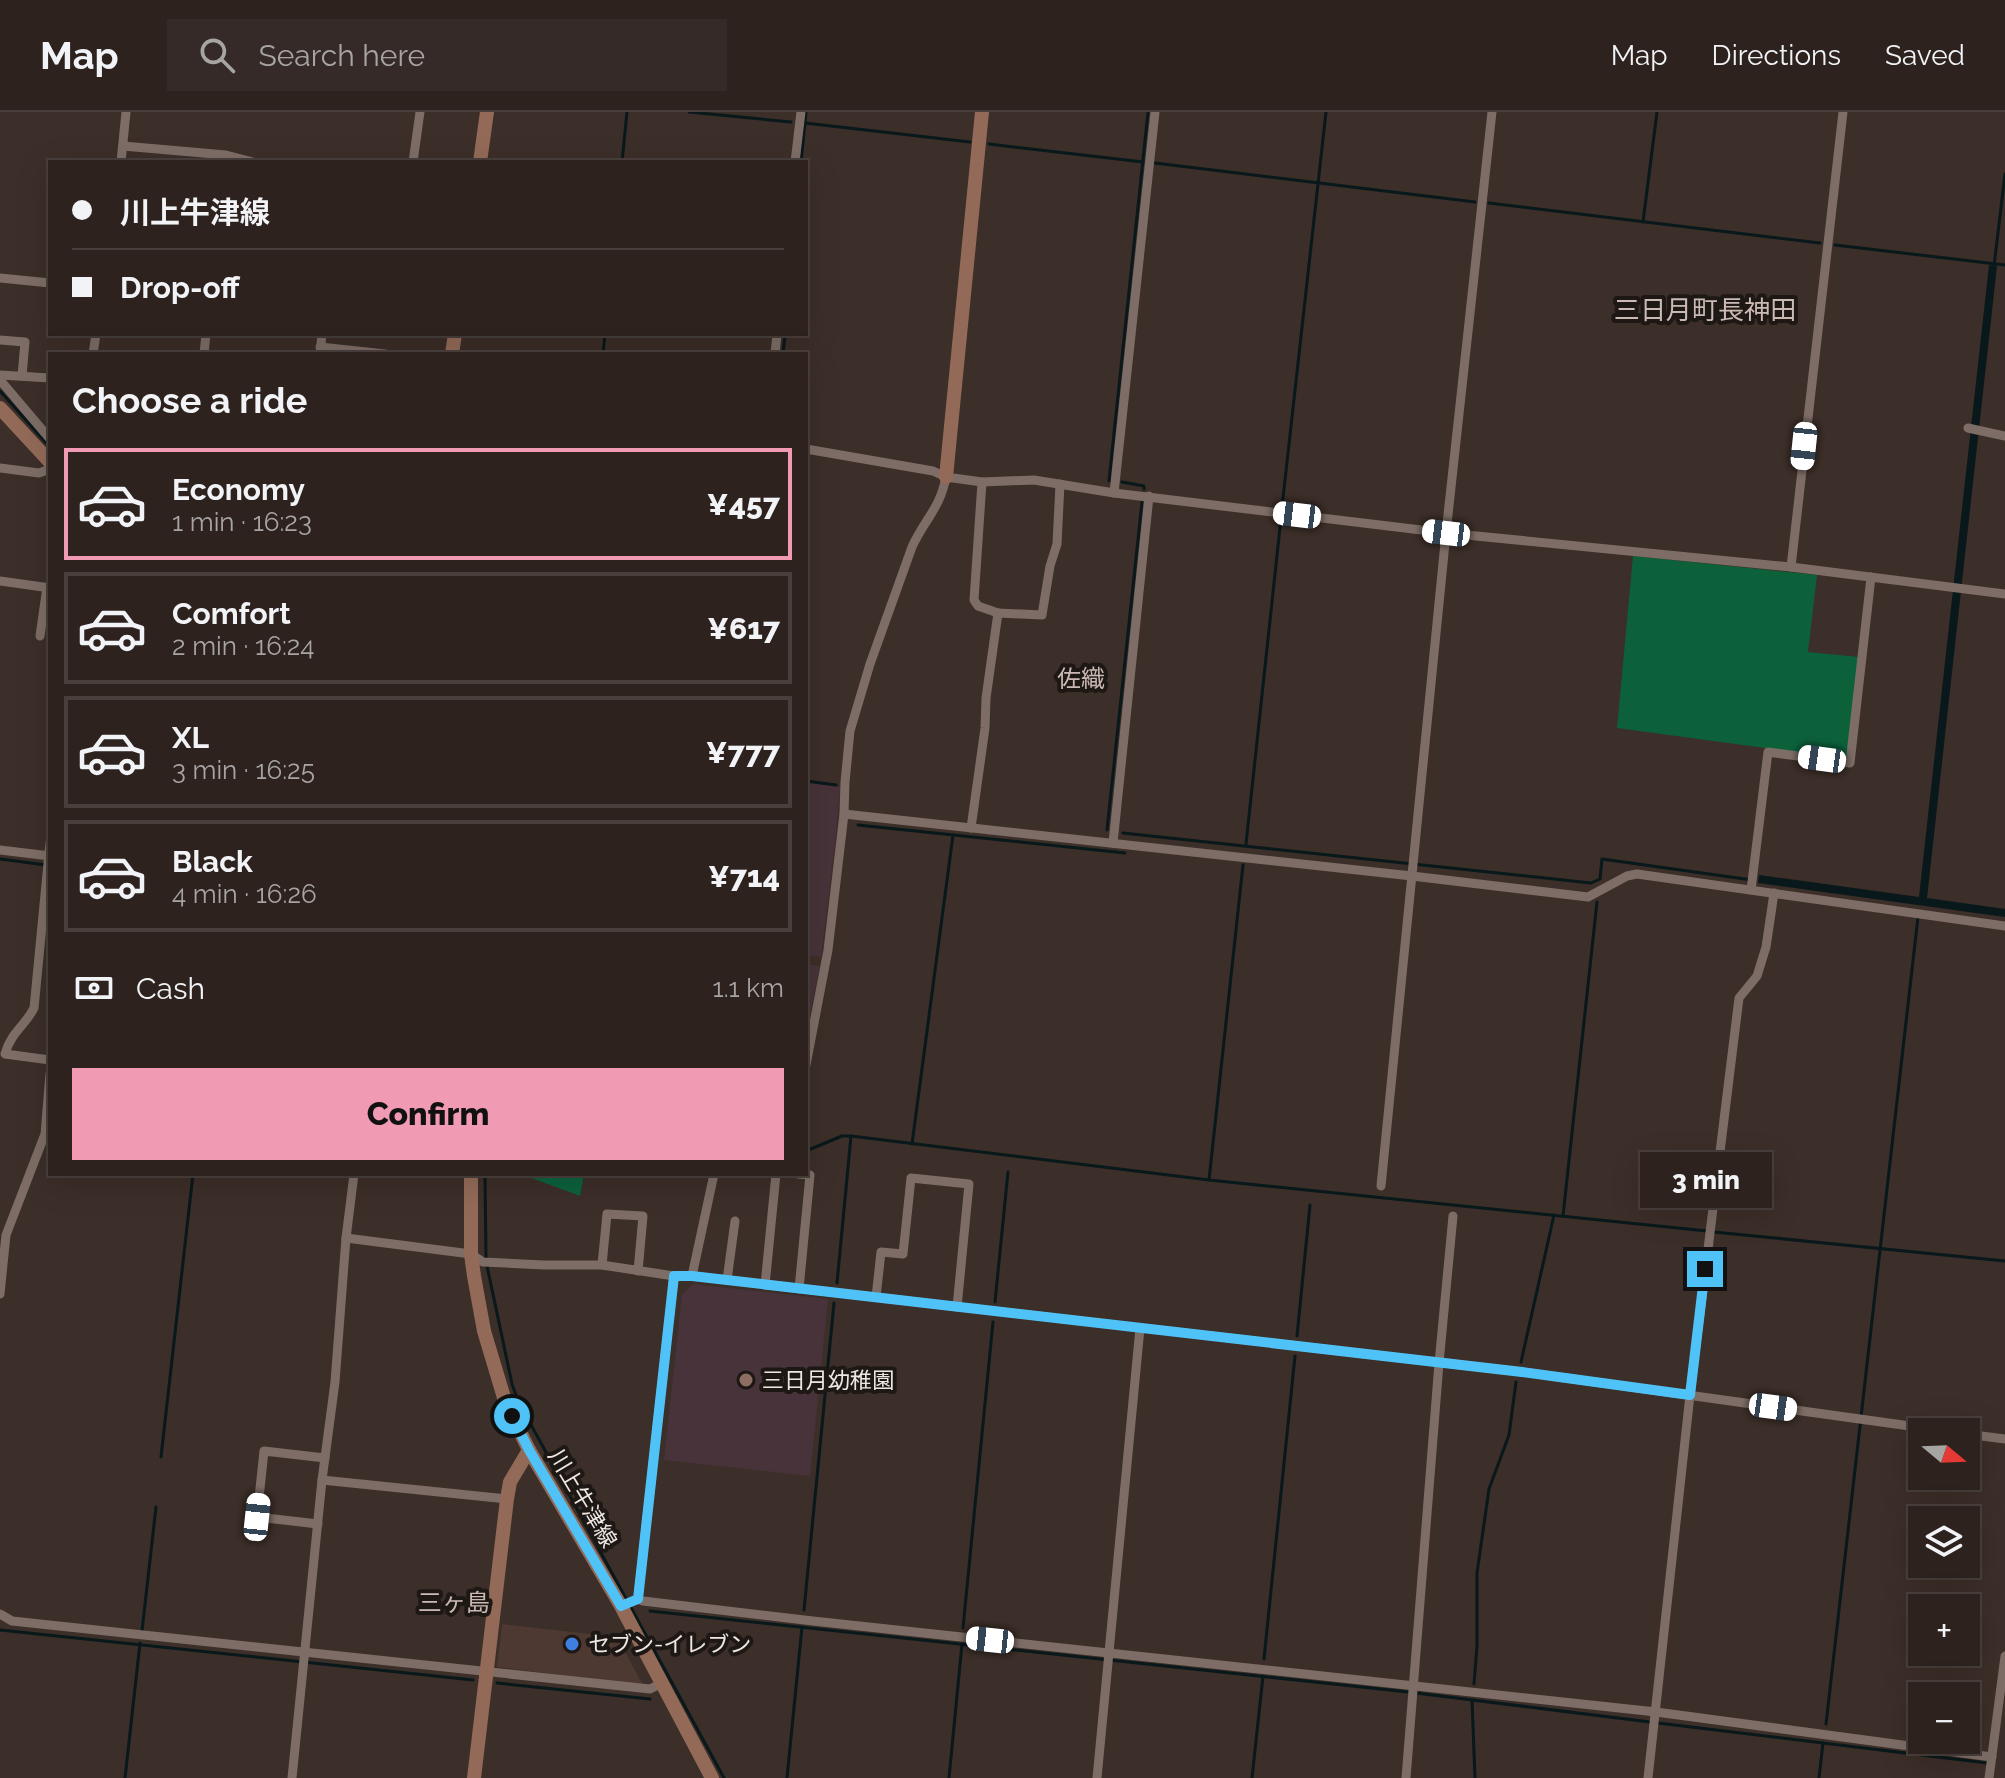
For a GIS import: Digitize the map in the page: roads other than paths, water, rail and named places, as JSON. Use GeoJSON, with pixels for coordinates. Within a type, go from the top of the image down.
{"type":"FeatureCollection","features":[{"type":"Feature","properties":{"kind":"street"},"geometry":{"type":"LineString","coordinates":[[121,160],[126,112]]}},
{"type":"Feature","properties":{"kind":"street"},"geometry":{"type":"LineString","coordinates":[[413,160],[420,112]]}},
{"type":"Feature","properties":{"kind":"street"},"geometry":{"type":"LineString","coordinates":[[480,160],[487,112]]}},
{"type":"Feature","properties":{"kind":"street"},"geometry":{"type":"LineString","coordinates":[[795,160],[801,112]]}},
{"type":"Feature","properties":{"kind":"street"},"geometry":{"type":"LineString","coordinates":[[808,1055],[828,950],[844,814],[848,746],[859,697],[912,547],[936,508],[946,477],[982,112]]}},
{"type":"Feature","properties":{"kind":"street"},"geometry":{"type":"LineString","coordinates":[[1114,493],[1155,112]]}},
{"type":"Feature","properties":{"kind":"street"},"geometry":{"type":"LineString","coordinates":[[1381,1186],[1446,533],[1492,112]]}},
{"type":"Feature","properties":{"kind":"street"},"geometry":{"type":"LineString","coordinates":[[1791,567],[1843,112]]}},
{"type":"Feature","properties":{"kind":"street"},"geometry":{"type":"LineString","coordinates":[[123,146],[226,155],[245,160]]}},
{"type":"Feature","properties":{"kind":"street"},"geometry":{"type":"LineString","coordinates":[[0,278],[48,283]]}},
{"type":"Feature","properties":{"kind":"street"},"geometry":{"type":"LineString","coordinates":[[0,340],[25,342],[22,376]]}},
{"type":"Feature","properties":{"kind":"street"},"geometry":{"type":"LineString","coordinates":[[320,351],[342,352]]}},
{"type":"Feature","properties":{"kind":"street"},"geometry":{"type":"LineString","coordinates":[[0,378],[48,378]]}},
{"type":"Feature","properties":{"kind":"street"},"geometry":{"type":"LineString","coordinates":[[0,378],[48,437]]}},
{"type":"Feature","properties":{"kind":"street"},"geometry":{"type":"LineString","coordinates":[[0,408],[48,460]]}},
{"type":"Feature","properties":{"kind":"street"},"geometry":{"type":"LineString","coordinates":[[1968,428],[2005,436]]}},
{"type":"Feature","properties":{"kind":"street"},"geometry":{"type":"LineString","coordinates":[[808,449],[982,482],[1034,480],[1114,493],[1446,533],[1791,567],[2005,594]]}},
{"type":"Feature","properties":{"kind":"street"},"geometry":{"type":"LineString","coordinates":[[0,468],[39,473],[48,470]]}},
{"type":"Feature","properties":{"kind":"street"},"geometry":{"type":"LineString","coordinates":[[982,482],[974,600],[978,606],[998,613],[1042,615],[1057,544],[1060,484]]}},
{"type":"Feature","properties":{"kind":"street"},"geometry":{"type":"LineString","coordinates":[[1113,843],[1149,496]]}},
{"type":"Feature","properties":{"kind":"street"},"geometry":{"type":"LineString","coordinates":[[1751,890],[1768,752],[1850,763],[1871,577]]}},
{"type":"Feature","properties":{"kind":"street"},"geometry":{"type":"LineString","coordinates":[[0,581],[48,587],[40,636]]}},
{"type":"Feature","properties":{"kind":"street"},"geometry":{"type":"LineString","coordinates":[[971,828],[998,613]]}},
{"type":"Feature","properties":{"kind":"street"},"geometry":{"type":"LineString","coordinates":[[844,814],[1588,897],[1627,876],[1637,874],[2005,926]]}},
{"type":"Feature","properties":{"kind":"street"},"geometry":{"type":"LineString","coordinates":[[0,850],[48,856]]}},
{"type":"Feature","properties":{"kind":"street"},"geometry":{"type":"LineString","coordinates":[[48,862],[34,1008],[2,1054],[48,1060]]}},
{"type":"Feature","properties":{"kind":"street"},"geometry":{"type":"LineString","coordinates":[[1648,1778],[1690,1395],[1739,998],[1757,976],[1766,947],[1774,893]]}},
{"type":"Feature","properties":{"kind":"street"},"geometry":{"type":"LineString","coordinates":[[0,1294],[6,1235],[45,1134],[48,1098]]}},
{"type":"Feature","properties":{"kind":"street"},"geometry":{"type":"LineString","coordinates":[[799,1289],[808,1175]]}},
{"type":"Feature","properties":{"kind":"street"},"geometry":{"type":"LineString","coordinates":[[292,1778],[354,1176]]}},
{"type":"Feature","properties":{"kind":"street","name":"川上牛津線"},"geometry":{"type":"LineString","coordinates":[[471,1176],[482,1259],[478,1303],[505,1401],[529,1450],[621,1606],[712,1778]]}},
{"type":"Feature","properties":{"kind":"street"},"geometry":{"type":"LineString","coordinates":[[692,1276],[714,1176]]}},
{"type":"Feature","properties":{"kind":"street"},"geometry":{"type":"LineString","coordinates":[[765,1285],[776,1176]]}},
{"type":"Feature","properties":{"kind":"street"},"geometry":{"type":"LineString","coordinates":[[876,1297],[881,1252],[903,1254],[911,1178],[969,1184],[957,1307]]}},
{"type":"Feature","properties":{"kind":"street"},"geometry":{"type":"LineString","coordinates":[[602,1265],[607,1214],[643,1216],[638,1271]]}},
{"type":"Feature","properties":{"kind":"street"},"geometry":{"type":"LineString","coordinates":[[1406,1778],[1453,1216]]}},
{"type":"Feature","properties":{"kind":"street"},"geometry":{"type":"LineString","coordinates":[[727,1280],[735,1221]]}},
{"type":"Feature","properties":{"kind":"street"},"geometry":{"type":"LineString","coordinates":[[346,1238],[482,1259],[544,1265],[602,1265],[674,1276],[1522,1372],[1908,1426]]}},
{"type":"Feature","properties":{"kind":"street"},"geometry":{"type":"LineString","coordinates":[[638,1599],[674,1276]]}},
{"type":"Feature","properties":{"kind":"street"},"geometry":{"type":"LineString","coordinates":[[1097,1778],[1140,1328]]}},
{"type":"Feature","properties":{"kind":"street"},"geometry":{"type":"LineString","coordinates":[[1980,1436],[2005,1439]]}},
{"type":"Feature","properties":{"kind":"street"},"geometry":{"type":"LineString","coordinates":[[474,1778],[507,1499],[510,1482],[529,1450]]}},
{"type":"Feature","properties":{"kind":"street"},"geometry":{"type":"LineString","coordinates":[[318,1524],[257,1517],[262,1464],[264,1451],[325,1458]]}},
{"type":"Feature","properties":{"kind":"street"},"geometry":{"type":"LineString","coordinates":[[322,1480],[507,1499]]}},
{"type":"Feature","properties":{"kind":"street"},"geometry":{"type":"LineString","coordinates":[[621,1606],[638,1599],[813,1621],[1656,1712],[1992,1757]]}},
{"type":"Feature","properties":{"kind":"street"},"geometry":{"type":"LineString","coordinates":[[0,1614],[12,1621],[304,1653],[650,1689],[662,1683]]}},
{"type":"Feature","properties":{"kind":"street"},"geometry":{"type":"LineString","coordinates":[[1989,1778],[2005,1656]]}},
{"type":"Feature","properties":{"kind":"waterway"},"geometry":{"type":"LineString","coordinates":[[622,160],[627,112]]}},
{"type":"Feature","properties":{"kind":"waterway"},"geometry":{"type":"LineString","coordinates":[[689,112],[791,122]]}},
{"type":"Feature","properties":{"kind":"waterway"},"geometry":{"type":"LineString","coordinates":[[801,160],[806,112]]}},
{"type":"Feature","properties":{"kind":"waterway"},"geometry":{"type":"LineString","coordinates":[[1109,481],[1148,112]]}},
{"type":"Feature","properties":{"kind":"waterway"},"geometry":{"type":"LineString","coordinates":[[1282,507],[1326,112]]}},
{"type":"Feature","properties":{"kind":"waterway"},"geometry":{"type":"LineString","coordinates":[[1643,222],[1657,112]]}},
{"type":"Feature","properties":{"kind":"waterway"},"geometry":{"type":"LineString","coordinates":[[805,123],[970,142]]}},
{"type":"Feature","properties":{"kind":"waterway"},"geometry":{"type":"LineString","coordinates":[[989,144],[1143,162]]}},
{"type":"Feature","properties":{"kind":"waterway"},"geometry":{"type":"LineString","coordinates":[[1155,163],[1475,202]]}},
{"type":"Feature","properties":{"kind":"waterway"},"geometry":{"type":"LineString","coordinates":[[1994,266],[2005,174]]}},
{"type":"Feature","properties":{"kind":"waterway"},"geometry":{"type":"LineString","coordinates":[[1489,203],[1820,243]]}},
{"type":"Feature","properties":{"kind":"waterway"},"geometry":{"type":"LineString","coordinates":[[1835,245],[2005,265]]}},
{"type":"Feature","properties":{"kind":"waterway"},"geometry":{"type":"LineString","coordinates":[[603,352],[605,336]]}},
{"type":"Feature","properties":{"kind":"waterway"},"geometry":{"type":"LineString","coordinates":[[783,352],[785,336]]}},
{"type":"Feature","properties":{"kind":"waterway"},"geometry":{"type":"LineString","coordinates":[[0,391],[48,445]]}},
{"type":"Feature","properties":{"kind":"waterway"},"geometry":{"type":"LineString","coordinates":[[1122,482],[1144,486],[1144,489]]}},
{"type":"Feature","properties":{"kind":"waterway"},"geometry":{"type":"LineString","coordinates":[[1107,830],[1142,502]]}},
{"type":"Feature","properties":{"kind":"waterway"},"geometry":{"type":"LineString","coordinates":[[1246,844],[1281,518]]}},
{"type":"Feature","properties":{"kind":"waterway"},"geometry":{"type":"LineString","coordinates":[[808,781],[836,785]]}},
{"type":"Feature","properties":{"kind":"waterway"},"geometry":{"type":"LineString","coordinates":[[858,825],[1125,853]]}},
{"type":"Feature","properties":{"kind":"waterway"},"geometry":{"type":"LineString","coordinates":[[1123,833],[1591,883],[1600,879],[1602,859],[1752,880]]}},
{"type":"Feature","properties":{"kind":"waterway"},"geometry":{"type":"LineString","coordinates":[[912,1144],[953,835]]}},
{"type":"Feature","properties":{"kind":"waterway"},"geometry":{"type":"LineString","coordinates":[[0,859],[46,865]]}},
{"type":"Feature","properties":{"kind":"waterway"},"geometry":{"type":"LineString","coordinates":[[1209,1180],[1243,865]]}},
{"type":"Feature","properties":{"kind":"waterway"},"geometry":{"type":"LineString","coordinates":[[1563,1216],[1597,902]]}},
{"type":"Feature","properties":{"kind":"waterway"},"geometry":{"type":"LineString","coordinates":[[1826,1724],[1918,917]]}},
{"type":"Feature","properties":{"kind":"waterway"},"geometry":{"type":"LineString","coordinates":[[808,1150],[842,1136],[851,1136],[1209,1180],[1707,1231]]}},
{"type":"Feature","properties":{"kind":"waterway"},"geometry":{"type":"LineString","coordinates":[[837,1283],[851,1136]]}},
{"type":"Feature","properties":{"kind":"waterway"},"geometry":{"type":"LineString","coordinates":[[995,1302],[1008,1172]]}},
{"type":"Feature","properties":{"kind":"waterway"},"geometry":{"type":"LineString","coordinates":[[161,1457],[193,1176]]}},
{"type":"Feature","properties":{"kind":"waterway"},"geometry":{"type":"LineString","coordinates":[[485,1176],[486,1259]]}},
{"type":"Feature","properties":{"kind":"waterway"},"geometry":{"type":"LineString","coordinates":[[1297,1336],[1310,1205]]}},
{"type":"Feature","properties":{"kind":"waterway"},"geometry":{"type":"LineString","coordinates":[[1521,1362],[1554,1215]]}},
{"type":"Feature","properties":{"kind":"waterway"},"geometry":{"type":"LineString","coordinates":[[1714,1232],[2005,1261]]}},
{"type":"Feature","properties":{"kind":"waterway"},"geometry":{"type":"LineString","coordinates":[[487,1266],[518,1401],[724,1778]]}},
{"type":"Feature","properties":{"kind":"waterway"},"geometry":{"type":"LineString","coordinates":[[804,1610],[834,1303]]}},
{"type":"Feature","properties":{"kind":"waterway"},"geometry":{"type":"LineString","coordinates":[[963,1628],[993,1322]]}},
{"type":"Feature","properties":{"kind":"waterway"},"geometry":{"type":"LineString","coordinates":[[1264,1659],[1295,1356]]}},
{"type":"Feature","properties":{"kind":"waterway"},"geometry":{"type":"LineString","coordinates":[[1474,1684],[1477,1573],[1489,1489],[1509,1435],[1516,1382]]}},
{"type":"Feature","properties":{"kind":"waterway"},"geometry":{"type":"LineString","coordinates":[[142,1631],[156,1507]]}},
{"type":"Feature","properties":{"kind":"waterway"},"geometry":{"type":"LineString","coordinates":[[650,1611],[1408,1692],[1650,1722]]}},
{"type":"Feature","properties":{"kind":"waterway"},"geometry":{"type":"LineString","coordinates":[[787,1778],[802,1627]]}},
{"type":"Feature","properties":{"kind":"waterway"},"geometry":{"type":"LineString","coordinates":[[0,1630],[473,1680]]}},
{"type":"Feature","properties":{"kind":"waterway"},"geometry":{"type":"LineString","coordinates":[[125,1778],[140,1643]]}},
{"type":"Feature","properties":{"kind":"waterway"},"geometry":{"type":"LineString","coordinates":[[949,1778],[962,1644]]}},
{"type":"Feature","properties":{"kind":"waterway"},"geometry":{"type":"LineString","coordinates":[[1252,1778],[1263,1676]]}},
{"type":"Feature","properties":{"kind":"waterway"},"geometry":{"type":"LineString","coordinates":[[497,1683],[650,1699]]}},
{"type":"Feature","properties":{"kind":"waterway"},"geometry":{"type":"LineString","coordinates":[[1472,1700],[1475,1778]]}},
{"type":"Feature","properties":{"kind":"waterway"},"geometry":{"type":"LineString","coordinates":[[1658,1723],[1987,1763]]}},
{"type":"Feature","properties":{"kind":"waterway"},"geometry":{"type":"LineString","coordinates":[[1819,1778],[1823,1743]]}},
{"type":"Feature","properties":{"kind":"place","name":"三日月幼稚園"},"geometry":{"type":"Point","coordinates":[746,1380]}},
{"type":"Feature","properties":{"kind":"place","name":"セブン-イレブン"},"geometry":{"type":"Point","coordinates":[572,1644]}},
{"type":"Feature","properties":{"kind":"district","name":"三日月町長神田"},"geometry":{"type":"Point","coordinates":[1705,310]}},
{"type":"Feature","properties":{"kind":"district","name":"佐織"},"geometry":{"type":"Point","coordinates":[1081,679]}},
{"type":"Feature","properties":{"kind":"district","name":"三ヶ島"},"geometry":{"type":"Point","coordinates":[454,1603]}}]}
